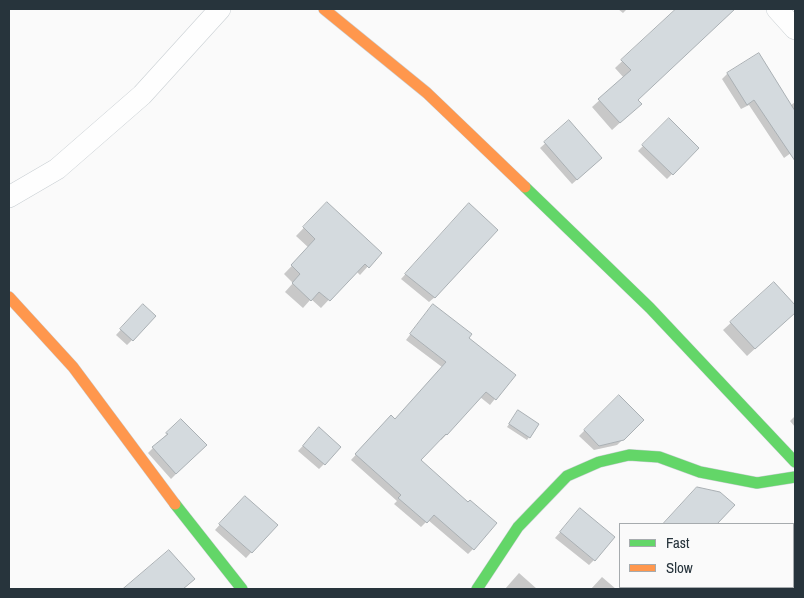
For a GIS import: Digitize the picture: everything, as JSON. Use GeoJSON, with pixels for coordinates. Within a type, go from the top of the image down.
{"type":"FeatureCollection","features":[{"type":"Feature","properties":{"kind":"street"},"geometry":{"type":"LineString","coordinates":[[9,197],[57,169],[142,95],[220,9]]}},
{"type":"Feature","properties":{"kind":"street"},"geometry":{"type":"LineString","coordinates":[[324,9],[427,92],[650,308],[795,462]]}},
{"type":"Feature","properties":{"kind":"street"},"geometry":{"type":"LineString","coordinates":[[777,9],[795,29]]}},
{"type":"Feature","properties":{"kind":"street"},"geometry":{"type":"LineString","coordinates":[[9,297],[73,367],[242,589]]}},
{"type":"Feature","properties":{"kind":"street"},"geometry":{"type":"LineString","coordinates":[[477,589],[524,520],[568,476],[599,462],[629,455],[659,457],[700,472],[757,483],[795,477]]}},
{"type":"Feature","properties":{"kind":"building"},"geometry":{"type":"Polygon","coordinates":[[[676,9],[735,9],[638,100],[642,104],[620,123],[598,99],[631,70],[621,60],[676,9]]]}},
{"type":"Feature","properties":{"kind":"building"},"geometry":{"type":"Polygon","coordinates":[[[759,53],[795,111],[795,161],[754,100],[747,105],[727,73],[759,53]]]}},
{"type":"Feature","properties":{"kind":"building"},"geometry":{"type":"Polygon","coordinates":[[[669,118],[699,148],[673,175],[642,145],[669,118]]]}},
{"type":"Feature","properties":{"kind":"building"},"geometry":{"type":"Polygon","coordinates":[[[569,120],[602,158],[577,180],[544,142],[569,120]]]}},
{"type":"Feature","properties":{"kind":"building"},"geometry":{"type":"Polygon","coordinates":[[[327,202],[382,253],[369,268],[365,264],[330,301],[319,292],[311,301],[292,283],[300,274],[291,265],[315,239],[303,227],[327,202]]]}},
{"type":"Feature","properties":{"kind":"building"},"geometry":{"type":"Polygon","coordinates":[[[469,203],[498,230],[435,298],[405,274],[469,203]]]}},
{"type":"Feature","properties":{"kind":"building"},"geometry":{"type":"Polygon","coordinates":[[[774,282],[795,305],[795,313],[755,349],[730,322],[774,282]]]}},
{"type":"Feature","properties":{"kind":"building"},"geometry":{"type":"Polygon","coordinates":[[[143,304],[156,316],[133,341],[120,329],[143,304]]]}},
{"type":"Feature","properties":{"kind":"building"},"geometry":{"type":"Polygon","coordinates":[[[433,304],[472,334],[469,338],[516,375],[496,400],[486,392],[447,435],[421,460],[468,502],[470,500],[497,523],[474,550],[434,515],[427,523],[398,498],[401,495],[355,454],[391,415],[395,419],[446,362],[410,334],[433,304]]]}},
{"type":"Feature","properties":{"kind":"building"},"geometry":{"type":"Polygon","coordinates":[[[619,395],[644,420],[624,440],[599,446],[584,430],[619,395]]]}},
{"type":"Feature","properties":{"kind":"building"},"geometry":{"type":"Polygon","coordinates":[[[518,410],[539,424],[530,438],[509,424],[518,410]]]}},
{"type":"Feature","properties":{"kind":"building"},"geometry":{"type":"Polygon","coordinates":[[[181,419],[207,445],[176,474],[152,447],[168,434],[166,433],[181,419]]]}},
{"type":"Feature","properties":{"kind":"building"},"geometry":{"type":"Polygon","coordinates":[[[319,427],[341,447],[325,465],[303,446],[319,427]]]}},
{"type":"Feature","properties":{"kind":"building"},"geometry":{"type":"Polygon","coordinates":[[[697,487],[720,492],[735,505],[718,523],[664,523],[697,487]]]}},
{"type":"Feature","properties":{"kind":"building"},"geometry":{"type":"Polygon","coordinates":[[[245,496],[278,525],[252,553],[219,524],[245,496]]]}},
{"type":"Feature","properties":{"kind":"building"},"geometry":{"type":"Polygon","coordinates":[[[580,508],[615,537],[595,561],[560,532],[580,508]]]}},
{"type":"Feature","properties":{"kind":"building"},"geometry":{"type":"Polygon","coordinates":[[[169,550],[195,579],[183,589],[123,589],[169,550]]]}},
{"type":"Feature","properties":{"kind":"traffic: fast"},"geometry":{"type":"LineString","coordinates":[[525,187],[650,308],[795,462]]}},
{"type":"Feature","properties":{"kind":"traffic: fast"},"geometry":{"type":"LineString","coordinates":[[477,589],[518,527],[567,476],[599,462],[629,455],[659,457],[700,472],[757,483],[795,477]]}},
{"type":"Feature","properties":{"kind":"traffic: fast"},"geometry":{"type":"LineString","coordinates":[[175,504],[242,589]]}},
{"type":"Feature","properties":{"kind":"traffic: slow"},"geometry":{"type":"LineString","coordinates":[[324,9],[427,93],[525,187]]}},
{"type":"Feature","properties":{"kind":"traffic: slow"},"geometry":{"type":"LineString","coordinates":[[9,297],[73,367],[175,504]]}}]}
